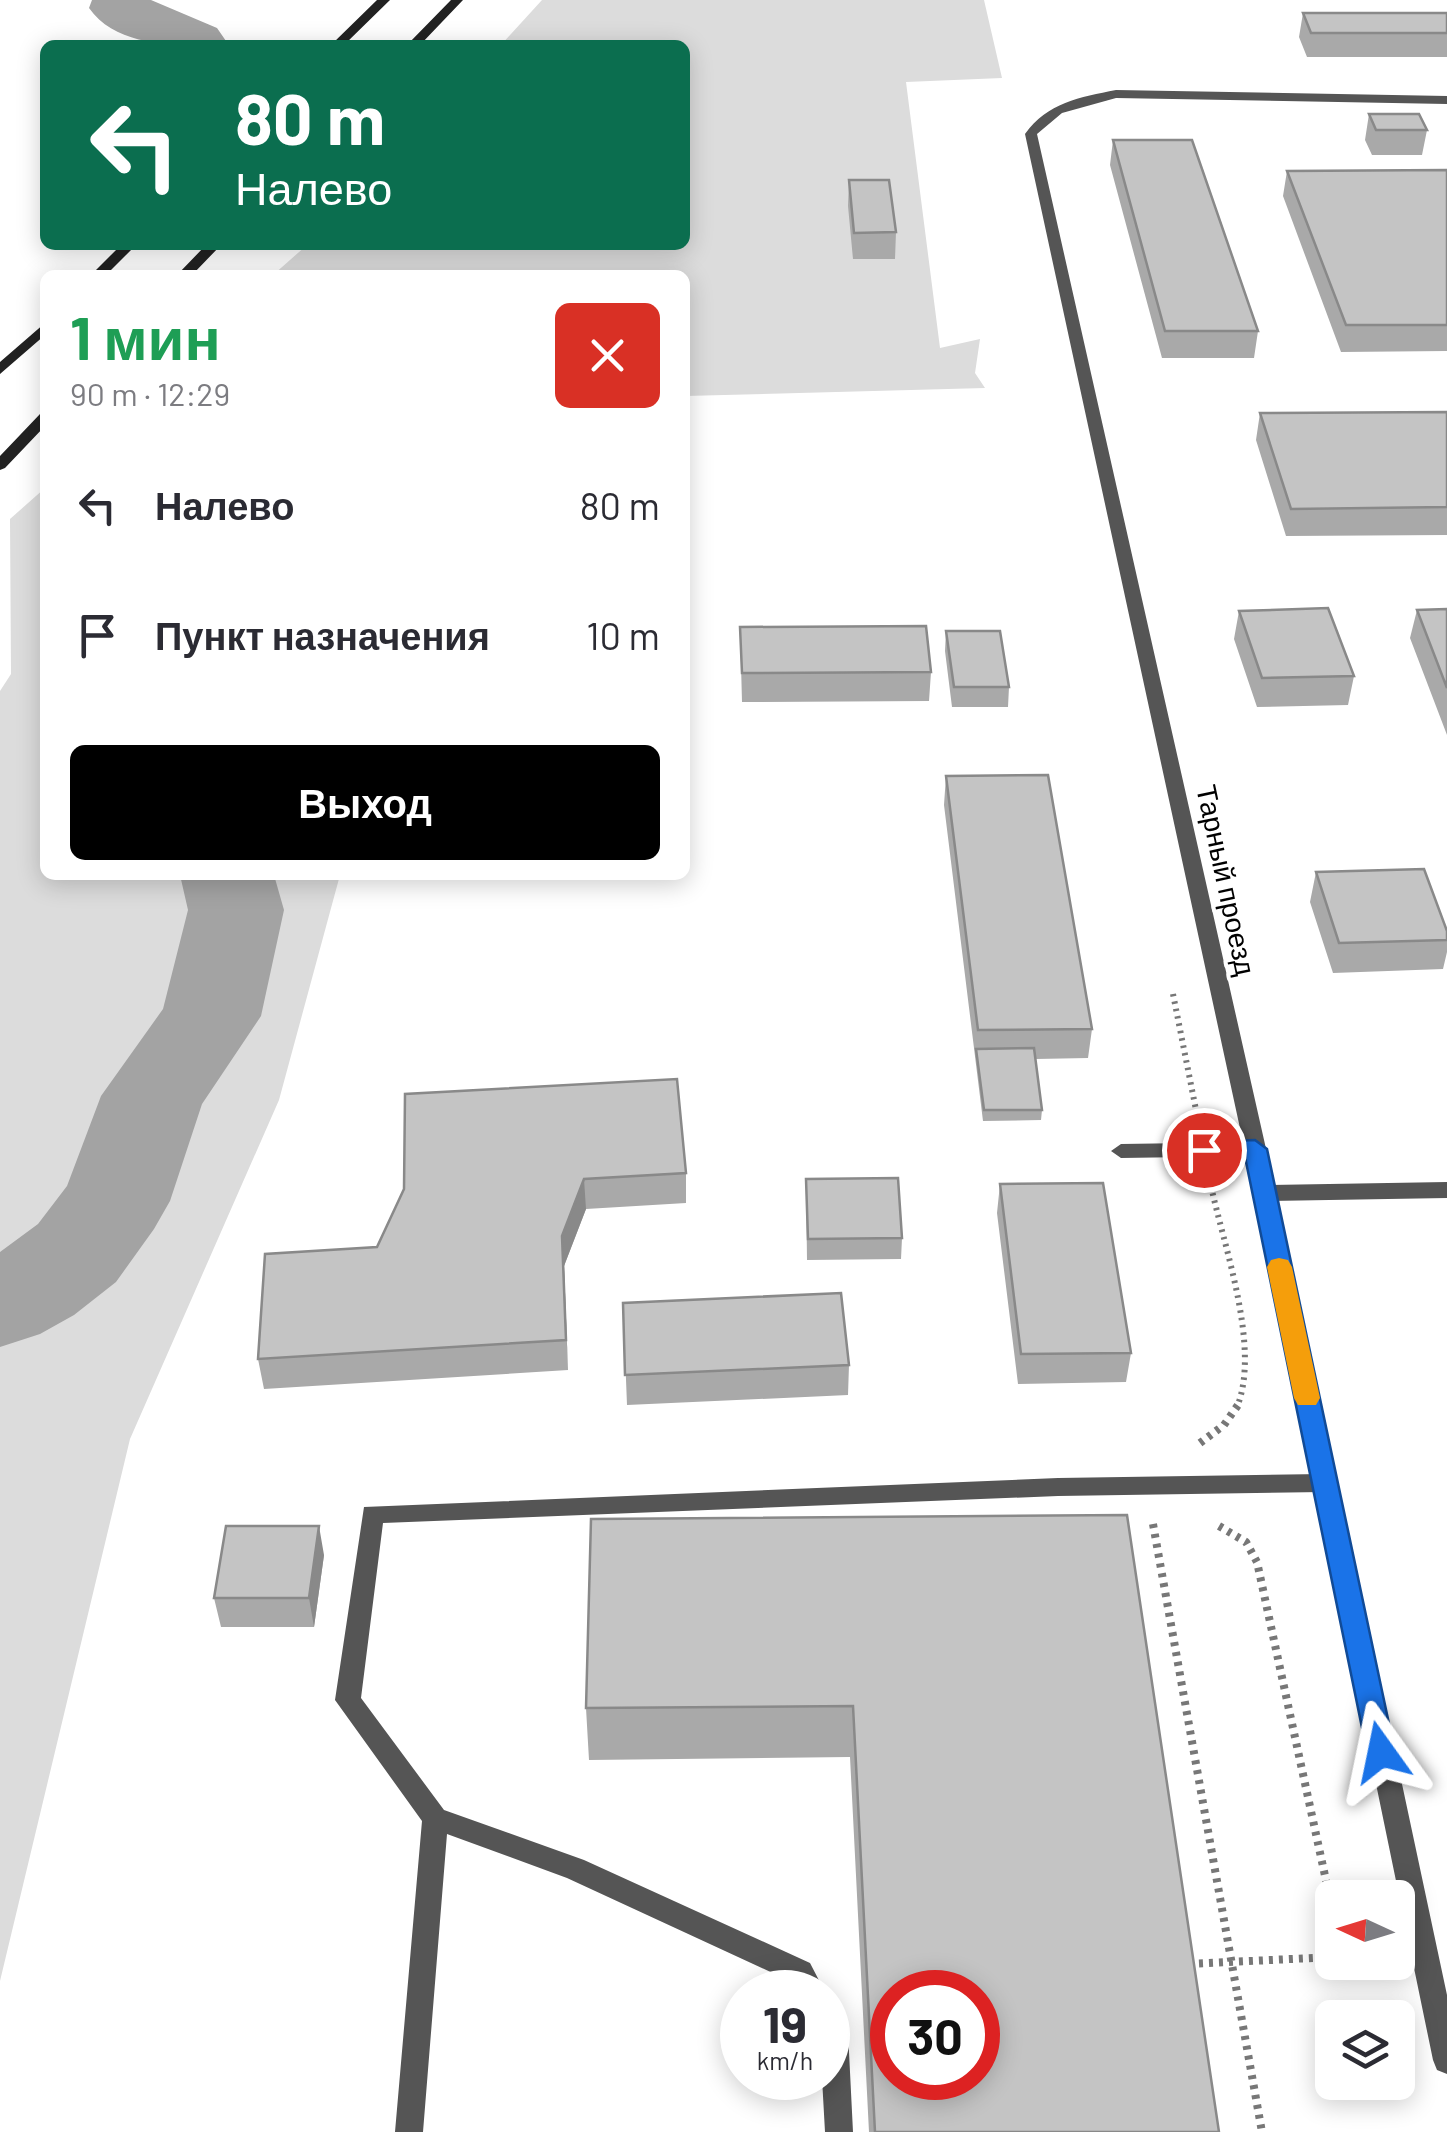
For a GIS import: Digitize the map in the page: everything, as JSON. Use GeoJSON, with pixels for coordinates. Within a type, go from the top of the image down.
{"type":"FeatureCollection","features":[{"type":"Feature","properties":{"kind":"main road"},"geometry":{"type":"LineString","coordinates":[[342,40],[384,0]]}},
{"type":"Feature","properties":{"kind":"main road"},"geometry":{"type":"LineString","coordinates":[[418,40],[458,0]]}},
{"type":"Feature","properties":{"kind":"main road"},"geometry":{"type":"LineString","coordinates":[[103,270],[124,250]]}},
{"type":"Feature","properties":{"kind":"main road"},"geometry":{"type":"LineString","coordinates":[[189,270],[209,250]]}},
{"type":"Feature","properties":{"kind":"main road"},"geometry":{"type":"LineString","coordinates":[[0,370],[40,331]]}},
{"type":"Feature","properties":{"kind":"main road"},"geometry":{"type":"LineString","coordinates":[[0,465],[40,421]]}},
{"type":"Feature","properties":{"kind":"street","name":"Тарный проезд"},"geometry":{"type":"LineString","coordinates":[[1447,100],[1116,94],[1058,111],[1041,119],[1031,134],[1255,1149],[1447,2060]]}},
{"type":"Feature","properties":{"kind":"street"},"geometry":{"type":"LineString","coordinates":[[1120,1151],[1255,1149]]}},
{"type":"Feature","properties":{"kind":"street"},"geometry":{"type":"LineString","coordinates":[[1264,1193],[1447,1190]]}},
{"type":"Feature","properties":{"kind":"street"},"geometry":{"type":"LineString","coordinates":[[796,1970],[575,1870],[434,1818],[348,1700],[372,1514],[1058,1488],[1323,1484]]}},
{"type":"Feature","properties":{"kind":"street"},"geometry":{"type":"LineString","coordinates":[[409,2132],[434,1818]]}},
{"type":"Feature","properties":{"kind":"street"},"geometry":{"type":"LineString","coordinates":[[838,2100],[840,2132]]}},
{"type":"Feature","properties":{"kind":"path"},"geometry":{"type":"LineString","coordinates":[[1172,994],[1242,1338],[1241,1396],[1232,1417],[1217,1434],[1191,1445]]}},
{"type":"Feature","properties":{"kind":"path"},"geometry":{"type":"LineString","coordinates":[[1166,1520],[1152,1520],[1262,2132]]}},
{"type":"Feature","properties":{"kind":"path"},"geometry":{"type":"LineString","coordinates":[[1214,1524],[1246,1542],[1256,1562],[1326,1880]]}},
{"type":"Feature","properties":{"kind":"path"},"geometry":{"type":"LineString","coordinates":[[1174,1965],[1315,1959]]}},
{"type":"Feature","properties":{"kind":"shaded area"},"geometry":{"type":"Polygon","coordinates":[[[542,0],[984,0],[1002,78],[906,82],[940,348],[980,339],[975,373],[985,388],[690,396],[690,270],[279,270],[301,250],[690,250],[690,40],[506,40],[542,0]]]}},
{"type":"Feature","properties":{"kind":"shaded area"},"geometry":{"type":"Polygon","coordinates":[[[40,492],[40,880],[339,880],[279,1100],[130,1439],[0,1981],[0,691],[11,674],[10,519],[40,492]]]}},
{"type":"Feature","properties":{"kind":"building"},"geometry":{"type":"Polygon","coordinates":[[[1303,13],[1447,13],[1447,33],[1311,33],[1303,13]]]}},
{"type":"Feature","properties":{"kind":"building"},"geometry":{"type":"Polygon","coordinates":[[[1369,114],[1419,114],[1427,130],[1376,130],[1369,114]]]}},
{"type":"Feature","properties":{"kind":"building"},"geometry":{"type":"Polygon","coordinates":[[[1113,140],[1192,140],[1258,331],[1165,331],[1113,140]]]}},
{"type":"Feature","properties":{"kind":"building"},"geometry":{"type":"Polygon","coordinates":[[[1447,170],[1447,325],[1346,325],[1287,171],[1447,170]]]}},
{"type":"Feature","properties":{"kind":"building"},"geometry":{"type":"Polygon","coordinates":[[[849,180],[889,180],[896,232],[854,233],[849,180]]]}},
{"type":"Feature","properties":{"kind":"building"},"geometry":{"type":"Polygon","coordinates":[[[1447,412],[1447,507],[1291,509],[1260,413],[1447,412]]]}},
{"type":"Feature","properties":{"kind":"building"},"geometry":{"type":"Polygon","coordinates":[[[1328,608],[1354,676],[1262,678],[1239,611],[1328,608]]]}},
{"type":"Feature","properties":{"kind":"building"},"geometry":{"type":"Polygon","coordinates":[[[1447,609],[1447,688],[1417,610],[1447,609]]]}},
{"type":"Feature","properties":{"kind":"building"},"geometry":{"type":"Polygon","coordinates":[[[926,626],[931,672],[742,673],[740,627],[926,626]]]}},
{"type":"Feature","properties":{"kind":"building"},"geometry":{"type":"Polygon","coordinates":[[[946,631],[1000,631],[1009,687],[954,687],[946,631]]]}},
{"type":"Feature","properties":{"kind":"building"},"geometry":{"type":"Polygon","coordinates":[[[1048,775],[1092,1029],[978,1030],[946,776],[1048,775]]]}},
{"type":"Feature","properties":{"kind":"building"},"geometry":{"type":"Polygon","coordinates":[[[1424,869],[1447,940],[1339,943],[1316,872],[1424,869]]]}},
{"type":"Feature","properties":{"kind":"building"},"geometry":{"type":"Polygon","coordinates":[[[1034,1048],[1042,1110],[984,1110],[976,1049],[1034,1048]]]}},
{"type":"Feature","properties":{"kind":"building"},"geometry":{"type":"Polygon","coordinates":[[[677,1079],[686,1173],[584,1179],[562,1236],[566,1340],[258,1359],[265,1254],[377,1247],[404,1189],[405,1094],[677,1079]]]}},
{"type":"Feature","properties":{"kind":"building"},"geometry":{"type":"Polygon","coordinates":[[[898,1178],[902,1238],[808,1239],[806,1179],[898,1178]]]}},
{"type":"Feature","properties":{"kind":"building"},"geometry":{"type":"Polygon","coordinates":[[[1103,1183],[1131,1353],[1021,1354],[1000,1184],[1103,1183]]]}},
{"type":"Feature","properties":{"kind":"building"},"geometry":{"type":"Polygon","coordinates":[[[841,1293],[849,1365],[625,1375],[623,1303],[841,1293]]]}},
{"type":"Feature","properties":{"kind":"building"},"geometry":{"type":"Polygon","coordinates":[[[1127,1515],[1219,2132],[875,2132],[873,2100],[1000,2100],[1000,1970],[870,1970],[870,2035],[853,1706],[586,1708],[591,1519],[1127,1515]]]}},
{"type":"Feature","properties":{"kind":"building"},"geometry":{"type":"Polygon","coordinates":[[[226,1526],[319,1526],[309,1598],[214,1598],[226,1526]]]}},
{"type":"Feature","properties":{"kind":"waterway"},"geometry":{"type":"LineString","coordinates":[[121,0],[119,8],[194,40]]}},
{"type":"Feature","properties":{"kind":"waterway"},"geometry":{"type":"LineString","coordinates":[[0,1304],[35,1285],[77,1253],[116,1201],[153,1096],[211,1016],[236,910],[228,880]]}},
{"type":"Feature","properties":{"kind":"slow traffic"},"geometry":{"type":"LineString","coordinates":[[1279,1267],[1307,1398]]}},
{"type":"Feature","properties":{"kind":"route"},"geometry":{"type":"LineString","coordinates":[[1204,1150],[1255,1149],[1381,1752]]}}]}
